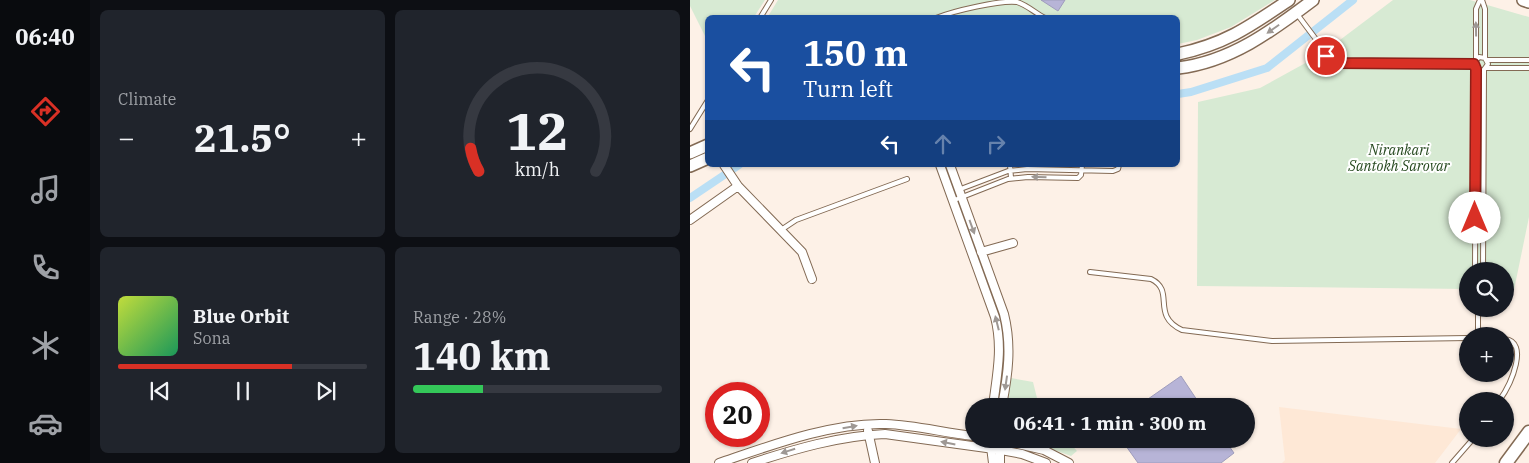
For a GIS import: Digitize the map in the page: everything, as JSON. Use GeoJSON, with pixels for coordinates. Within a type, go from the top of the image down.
{"type":"FeatureCollection","features":[{"type":"Feature","properties":{"kind":"highway"},"geometry":{"type":"LineString","coordinates":[[1506,463],[1529,432]]}},
{"type":"Feature","properties":{"kind":"main road"},"geometry":{"type":"LineString","coordinates":[[1180,54],[1205,48],[1243,31],[1289,0]]}},
{"type":"Feature","properties":{"kind":"main road"},"geometry":{"type":"LineString","coordinates":[[1180,68],[1189,67],[1231,54],[1271,31],[1313,0]]}},
{"type":"Feature","properties":{"kind":"main road"},"geometry":{"type":"LineString","coordinates":[[1523,0],[1529,2]]}},
{"type":"Feature","properties":{"kind":"main road"},"geometry":{"type":"LineString","coordinates":[[690,153],[705,146]]}},
{"type":"Feature","properties":{"kind":"main road"},"geometry":{"type":"LineString","coordinates":[[690,166],[705,159]]}},
{"type":"Feature","properties":{"kind":"street"},"geometry":{"type":"LineString","coordinates":[[725,167],[737,185],[802,252],[812,279]]}},
{"type":"Feature","properties":{"kind":"street"},"geometry":{"type":"LineString","coordinates":[[941,167],[995,316],[1000,336],[1000,352],[994,398]]}},
{"type":"Feature","properties":{"kind":"street"},"geometry":{"type":"LineString","coordinates":[[951,167],[1010,335],[1003,398]]}},
{"type":"Feature","properties":{"kind":"street"},"geometry":{"type":"LineString","coordinates":[[690,220],[737,185]]}},
{"type":"Feature","properties":{"kind":"street"},"geometry":{"type":"LineString","coordinates":[[949,193],[960,194]]}},
{"type":"Feature","properties":{"kind":"street"},"geometry":{"type":"LineString","coordinates":[[970,251],[1013,243]]}},
{"type":"Feature","properties":{"kind":"street"},"geometry":{"type":"LineString","coordinates":[[1000,352],[1009,353]]}},
{"type":"Feature","properties":{"kind":"street"},"geometry":{"type":"LineString","coordinates":[[867,424],[876,463]]}},
{"type":"Feature","properties":{"kind":"street"},"geometry":{"type":"LineString","coordinates":[[770,446],[815,434],[867,424],[908,426],[965,435]]}},
{"type":"Feature","properties":{"kind":"street"},"geometry":{"type":"LineString","coordinates":[[752,463],[825,442],[868,435],[907,436],[1001,450],[1022,454],[1046,463]]}},
{"type":"Feature","properties":{"kind":"street"},"geometry":{"type":"LineString","coordinates":[[718,463],[768,447],[771,457]]}},
{"type":"Feature","properties":{"kind":"street"},"geometry":{"type":"LineString","coordinates":[[1036,448],[1069,463]]}},
{"type":"Feature","properties":{"kind":"street"},"geometry":{"type":"LineString","coordinates":[[990,449],[993,463]]}},
{"type":"Feature","properties":{"kind":"street"},"geometry":{"type":"LineString","coordinates":[[1000,463],[1001,450]]}},
{"type":"Feature","properties":{"kind":"lane"},"geometry":{"type":"LineString","coordinates":[[762,15],[772,0]]}},
{"type":"Feature","properties":{"kind":"lane"},"geometry":{"type":"LineString","coordinates":[[1475,262],[1476,69],[1474,64],[1476,58],[1476,7],[1481,0]]}},
{"type":"Feature","properties":{"kind":"lane"},"geometry":{"type":"LineString","coordinates":[[1481,0],[1485,9],[1486,59],[1483,262]]}},
{"type":"Feature","properties":{"kind":"lane"},"geometry":{"type":"LineString","coordinates":[[946,15],[991,2],[1010,1],[1020,3],[1039,15]]}},
{"type":"Feature","properties":{"kind":"lane"},"geometry":{"type":"LineString","coordinates":[[1296,12],[1329,60],[1336,63],[1474,64]]}},
{"type":"Feature","properties":{"kind":"lane"},"geometry":{"type":"LineString","coordinates":[[1476,58],[1481,56],[1486,59],[1529,60]]}},
{"type":"Feature","properties":{"kind":"lane"},"geometry":{"type":"LineString","coordinates":[[1476,69],[1529,68]]}},
{"type":"Feature","properties":{"kind":"lane"},"geometry":{"type":"LineString","coordinates":[[690,129],[705,105]]}},
{"type":"Feature","properties":{"kind":"lane"},"geometry":{"type":"LineString","coordinates":[[1476,116],[1484,115]]}},
{"type":"Feature","properties":{"kind":"lane"},"geometry":{"type":"LineString","coordinates":[[1010,167],[1012,178]]}},
{"type":"Feature","properties":{"kind":"lane"},"geometry":{"type":"LineString","coordinates":[[952,201],[960,194],[996,174],[1010,171],[1082,168],[1116,170],[1118,167]]}},
{"type":"Feature","properties":{"kind":"lane"},"geometry":{"type":"LineString","coordinates":[[960,194],[1012,178],[1078,178],[1082,168]]}},
{"type":"Feature","properties":{"kind":"lane"},"geometry":{"type":"LineString","coordinates":[[1476,178],[1484,178]]}},
{"type":"Feature","properties":{"kind":"lane"},"geometry":{"type":"LineString","coordinates":[[781,230],[796,220],[907,179]]}},
{"type":"Feature","properties":{"kind":"lane"},"geometry":{"type":"LineString","coordinates":[[1475,238],[1484,238]]}},
{"type":"Feature","properties":{"kind":"lane"},"geometry":{"type":"LineString","coordinates":[[1090,272],[1151,279],[1157,282],[1162,290],[1165,316],[1172,326],[1182,330],[1272,341],[1459,338]]}},
{"type":"Feature","properties":{"kind":"lane"},"geometry":{"type":"LineString","coordinates":[[1514,340],[1519,341]]}},
{"type":"Feature","properties":{"kind":"lane"},"geometry":{"type":"LineString","coordinates":[[1506,392],[1520,372]]}},
{"type":"Feature","properties":{"kind":"lane"},"geometry":{"type":"LineString","coordinates":[[1452,463],[1466,447]]}},
{"type":"Feature","properties":{"kind":"shaded area"},"geometry":{"type":"Polygon","coordinates":[[[1279,407],[1459,429],[1459,432],[1435,463],[1282,463],[1285,460],[1279,407]]]}},
{"type":"Feature","properties":{"kind":"green space"},"geometry":{"type":"Polygon","coordinates":[[[690,0],[765,0],[755,15],[705,15],[705,36],[690,6],[690,0]]]}},
{"type":"Feature","properties":{"kind":"green space"},"geometry":{"type":"Polygon","coordinates":[[[778,0],[1275,0],[1231,27],[1197,40],[1180,44],[1180,15],[769,15],[778,0]]]}},
{"type":"Feature","properties":{"kind":"green space","name":"Nirankari Santokh Sarovar"},"geometry":{"type":"Polygon","coordinates":[[[1393,0],[1470,0],[1529,17],[1529,217],[1514,290],[1514,262],[1459,262],[1459,289],[1197,286],[1198,102],[1260,88],[1320,55],[1393,0]]]}},
{"type":"Feature","properties":{"kind":"green space"},"geometry":{"type":"Polygon","coordinates":[[[1011,378],[1033,382],[1037,398],[1008,398],[1011,378]]]}},
{"type":"Feature","properties":{"kind":"green space"},"geometry":{"type":"Polygon","coordinates":[[[1049,448],[1074,448],[1077,451],[1071,456],[1049,448]]]}},
{"type":"Feature","properties":{"kind":"building"},"geometry":{"type":"Polygon","coordinates":[[[1041,0],[1065,0],[1058,11],[1041,0]]]}},
{"type":"Feature","properties":{"kind":"building"},"geometry":{"type":"Polygon","coordinates":[[[1181,376],[1196,398],[1149,398],[1181,376]]]}},
{"type":"Feature","properties":{"kind":"building"},"geometry":{"type":"Polygon","coordinates":[[[1127,448],[1230,448],[1234,453],[1221,463],[1138,463],[1127,448]]]}},
{"type":"Feature","properties":{"kind":"waterway"},"geometry":{"type":"LineString","coordinates":[[1180,94],[1267,68],[1353,0]]}},
{"type":"Feature","properties":{"kind":"waterway"},"geometry":{"type":"LineString","coordinates":[[690,198],[736,167]]}},
{"type":"Feature","properties":{"kind":"route"},"geometry":{"type":"LineString","coordinates":[[1326,56],[1329,60],[1336,63],[1474,64],[1476,69],[1475,218]]}}]}
